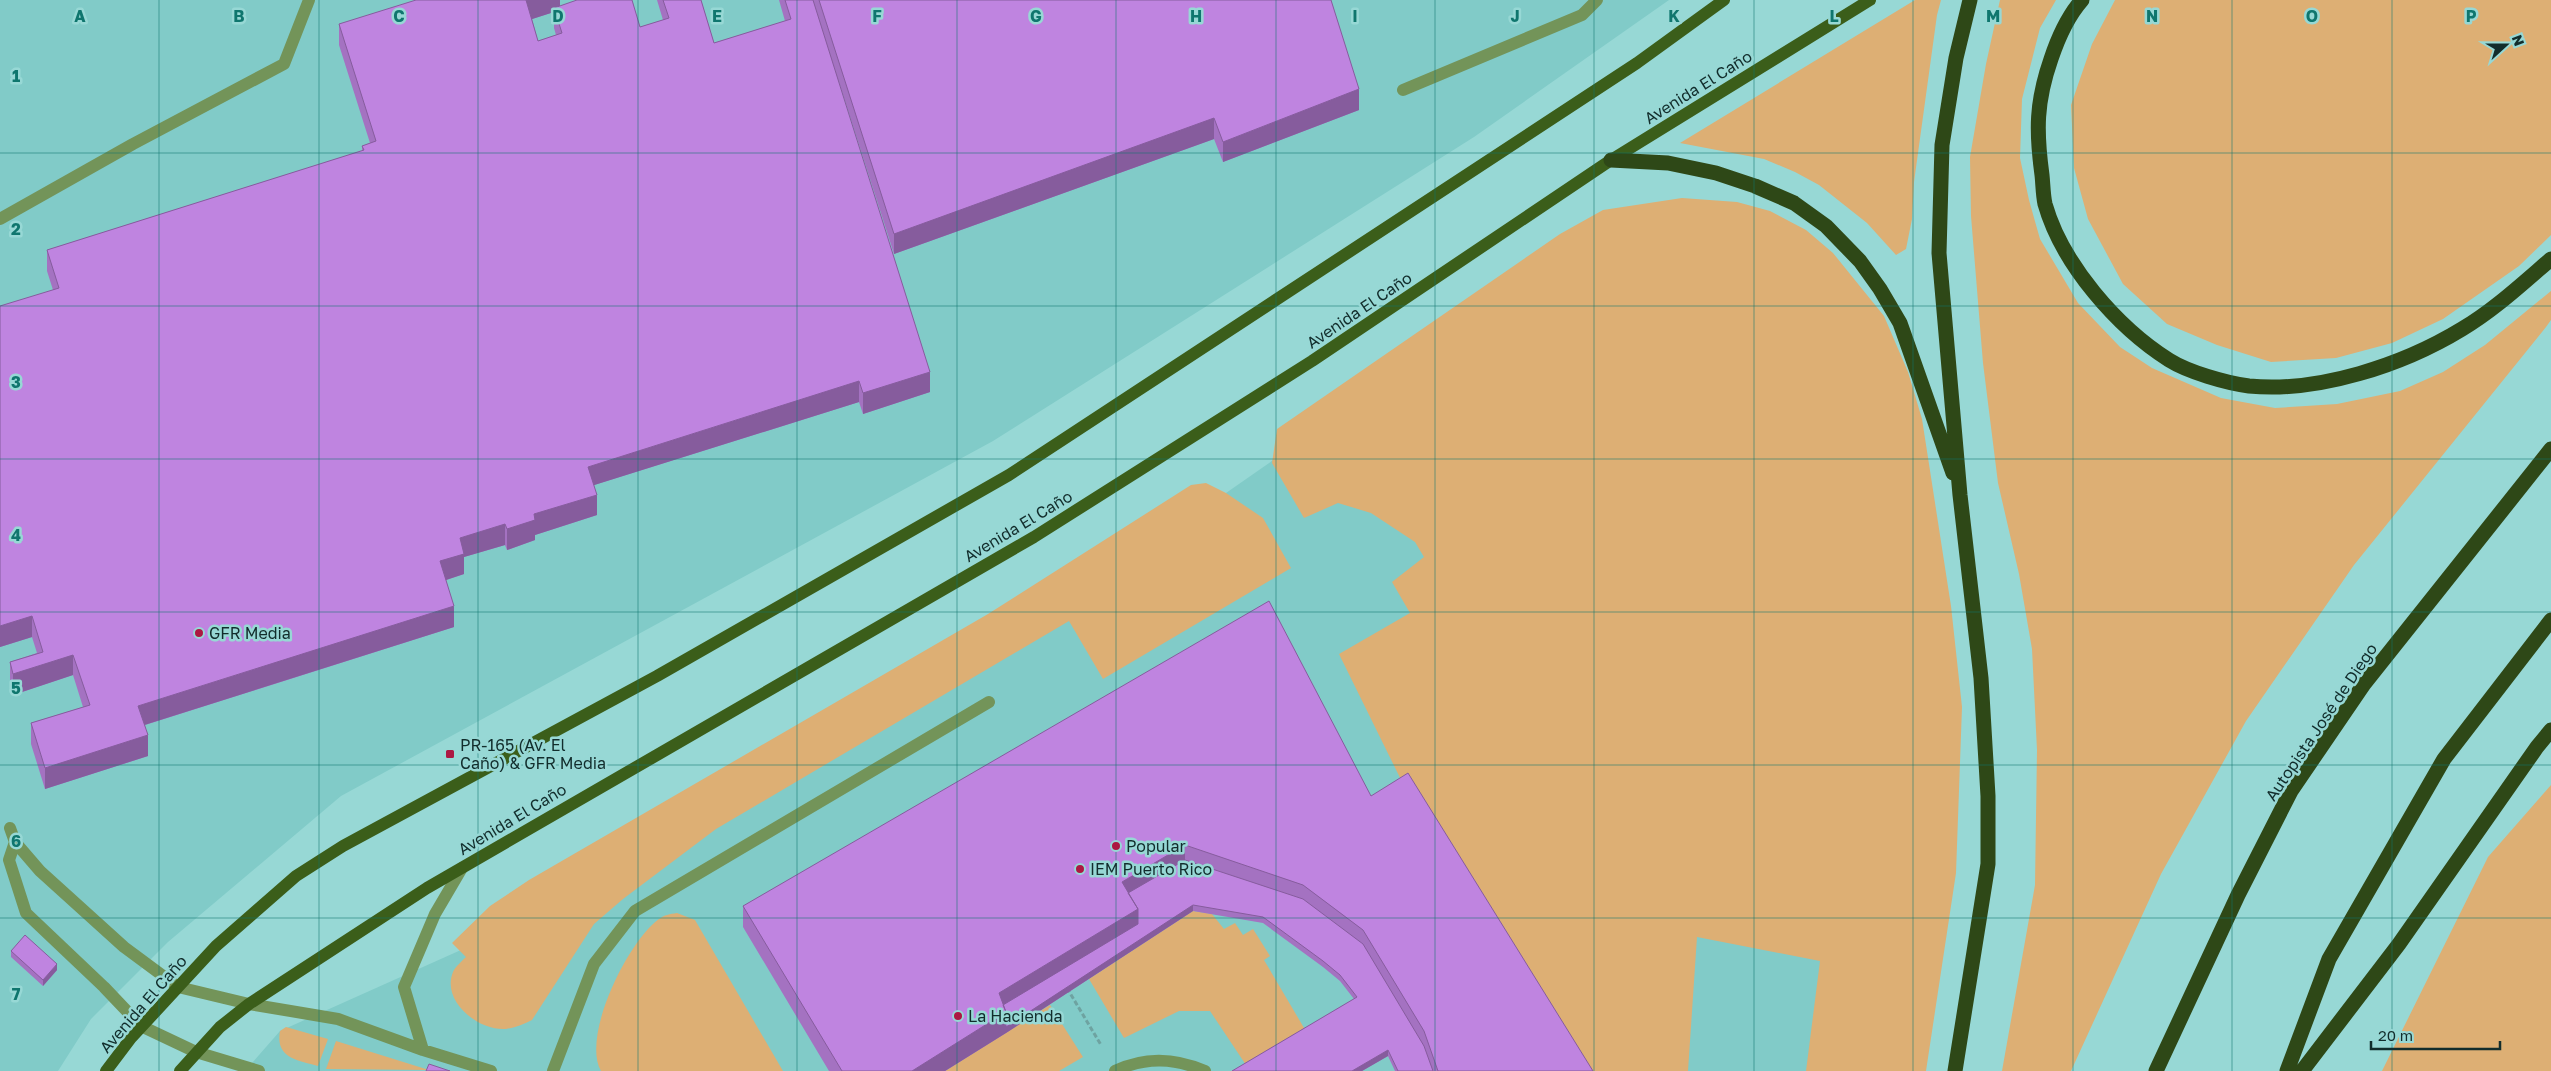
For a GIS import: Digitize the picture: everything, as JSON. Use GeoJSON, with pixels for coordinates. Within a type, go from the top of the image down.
{"type":"FeatureCollection","features":[{"type":"Feature","properties":{"kind":"highway"},"geometry":{"type":"LineString","coordinates":[[1955,1071],[1988,864],[1988,796],[1980,678],[1960,496],[1939,243],[1942,145],[1970,0]]}},
{"type":"Feature","properties":{"kind":"highway"},"geometry":{"type":"LineString","coordinates":[[2082,0],[2073,10],[2058,38],[2044,80],[2038,108],[2037,118],[2045,204],[2063,244],[2086,286],[2130,329],[2170,360],[2202,374],[2248,386],[2294,386],[2348,377],[2389,364],[2462,329],[2505,299],[2551,259]]}},
{"type":"Feature","properties":{"kind":"highway"},"geometry":{"type":"LineString","coordinates":[[1611,160],[1668,163],[1716,173],[1755,186],[1794,203],[1826,226],[1860,261],[1880,289],[1900,323],[1960,496]]}},
{"type":"Feature","properties":{"kind":"highway","name":"Autopista José de Diego"},"geometry":{"type":"LineString","coordinates":[[2156,1071],[2238,895],[2291,792],[2364,684],[2551,449]]}},
{"type":"Feature","properties":{"kind":"highway"},"geometry":{"type":"LineString","coordinates":[[2287,1071],[2329,959],[2440,767],[2551,620]]}},
{"type":"Feature","properties":{"kind":"highway"},"geometry":{"type":"LineString","coordinates":[[2302,1071],[2399,944],[2537,747],[2551,730]]}},
{"type":"Feature","properties":{"kind":"main road","name":"Avenida El Caño"},"geometry":{"type":"LineString","coordinates":[[106,1071],[142,1026],[216,946],[304,871],[342,846],[657,676],[1008,475],[1637,63],[1724,0]]}},
{"type":"Feature","properties":{"kind":"main road","name":"Avenida El Caño"},"geometry":{"type":"LineString","coordinates":[[180,1071],[220,1027],[249,1004],[462,868],[1034,537],[1312,362],[1611,160],[1870,0]]}},
{"type":"Feature","properties":{"kind":"lane"},"geometry":{"type":"LineString","coordinates":[[0,219],[133,144],[284,64],[309,0]]}},
{"type":"Feature","properties":{"kind":"lane"},"geometry":{"type":"LineString","coordinates":[[1403,90],[1582,15],[1597,0]]}},
{"type":"Feature","properties":{"kind":"lane"},"geometry":{"type":"LineString","coordinates":[[553,1071],[594,964],[635,911],[989,702]]}},
{"type":"Feature","properties":{"kind":"lane"},"geometry":{"type":"LineString","coordinates":[[10,828],[15,842],[40,871],[124,947],[178,987],[249,1004],[338,1019],[423,1050],[492,1071]]}},
{"type":"Feature","properties":{"kind":"lane"},"geometry":{"type":"LineString","coordinates":[[15,842],[10,860],[26,913],[142,1026],[196,1052],[259,1071]]}},
{"type":"Feature","properties":{"kind":"lane"},"geometry":{"type":"LineString","coordinates":[[423,1050],[404,987],[435,914],[462,868]]}},
{"type":"Feature","properties":{"kind":"lane"},"geometry":{"type":"LineString","coordinates":[[1116,1070],[1139,1062],[1162,1059],[1186,1063],[1205,1071]]}},
{"type":"Feature","properties":{"kind":"path"},"geometry":{"type":"LineString","coordinates":[[1065,986],[1116,1070]]}},
{"type":"Feature","properties":{"kind":"shaded area"},"geometry":{"type":"Polygon","coordinates":[[[0,0],[1669,0],[1474,137],[993,441],[341,796],[168,942],[91,1019],[58,1071],[0,1071],[0,0]]]}},
{"type":"Feature","properties":{"kind":"shaded area"},"geometry":{"type":"Polygon","coordinates":[[[1915,0],[1941,0],[1937,15],[1914,182],[1912,219],[1906,249],[1896,255],[1867,223],[1819,185],[1795,172],[1764,159],[1680,143],[1915,0]]]}},
{"type":"Feature","properties":{"kind":"shaded area"},"geometry":{"type":"Polygon","coordinates":[[[2000,0],[2056,0],[2040,28],[2022,99],[2020,158],[2040,239],[2078,303],[2120,347],[2152,368],[2221,398],[2275,408],[2337,404],[2400,391],[2443,372],[2485,345],[2551,291],[2551,320],[2354,565],[2246,721],[2161,874],[2071,1071],[2002,1071],[2035,885],[2037,750],[2032,649],[2019,574],[1998,483],[1983,363],[1971,216],[1970,157],[1986,64],[2000,0]]]}},
{"type":"Feature","properties":{"kind":"shaded area"},"geometry":{"type":"Polygon","coordinates":[[[2115,0],[2551,0],[2551,235],[2519,266],[2443,319],[2392,343],[2336,358],[2271,362],[2217,345],[2167,324],[2123,284],[2088,219],[2074,168],[2071,105],[2092,44],[2115,0]]]}},
{"type":"Feature","properties":{"kind":"shaded area"},"geometry":{"type":"Polygon","coordinates":[[[1682,198],[1737,202],[1770,211],[1806,230],[1833,253],[1884,316],[1908,372],[1922,419],[1951,606],[1962,707],[1956,873],[1926,1071],[1806,1071],[1820,961],[1697,937],[1688,1071],[1580,1071],[1408,794],[1339,654],[1410,613],[1392,582],[1424,557],[1415,542],[1371,513],[1338,503],[1304,518],[1272,463],[1277,429],[1560,234],[1603,210],[1682,198]]]}},
{"type":"Feature","properties":{"kind":"shaded area"},"geometry":{"type":"Polygon","coordinates":[[[1620,218],[1869,1071],[245,1071],[280,1031],[481,941],[1226,493],[1620,218]]]}},
{"type":"Feature","properties":{"kind":"shaded area"},"geometry":{"type":"Polygon","coordinates":[[[1206,483],[1226,493],[1263,518],[1291,568],[1103,679],[1069,621],[716,829],[623,899],[594,924],[532,1020],[513,1028],[495,1028],[484,1025],[474,1019],[464,1012],[457,1003],[452,993],[453,972],[466,957],[452,943],[490,906],[529,880],[988,614],[1191,485],[1206,483]]]}},
{"type":"Feature","properties":{"kind":"shaded area"},"geometry":{"type":"Polygon","coordinates":[[[2551,785],[2551,1071],[2382,1071],[2488,857],[2551,785]]]}},
{"type":"Feature","properties":{"kind":"shaded area"},"geometry":{"type":"Polygon","coordinates":[[[1193,911],[1212,914],[1224,929],[1235,923],[1243,935],[1253,929],[1270,956],[1264,960],[1307,1033],[1248,1068],[1210,1011],[1179,1011],[1124,1038],[1089,979],[1193,911]]]}},
{"type":"Feature","properties":{"kind":"shaded area"},"geometry":{"type":"Polygon","coordinates":[[[677,913],[695,920],[783,1071],[601,1071],[596,1055],[597,1036],[602,1013],[611,990],[634,947],[647,930],[661,918],[677,913]]]}},
{"type":"Feature","properties":{"kind":"shaded area"},"geometry":{"type":"Polygon","coordinates":[[[1050,1005],[1083,1057],[1059,1071],[945,1071],[1050,1005]]]}},
{"type":"Feature","properties":{"kind":"shaded area"},"geometry":{"type":"Polygon","coordinates":[[[286,1027],[328,1039],[318,1066],[295,1059],[284,1052],[279,1040],[280,1031],[286,1027]]]}},
{"type":"Feature","properties":{"kind":"shaded area"},"geometry":{"type":"Polygon","coordinates":[[[336,1041],[429,1070],[326,1069],[336,1041]]]}},
{"type":"Feature","properties":{"kind":"building"},"geometry":{"type":"Polygon","coordinates":[[[416,0],[526,0],[538,41],[562,33],[554,8],[577,0],[632,0],[640,27],[669,18],[663,0],[701,0],[714,43],[791,19],[785,0],[813,0],[930,372],[863,393],[859,381],[588,467],[597,495],[534,514],[535,520],[507,529],[505,524],[460,538],[464,554],[440,561],[454,606],[138,706],[148,735],[45,768],[31,723],[90,705],[73,655],[13,674],[10,662],[43,652],[32,616],[0,626],[0,306],[59,288],[47,250],[364,150],[362,146],[376,141],[339,24],[416,0]]]}},
{"type":"Feature","properties":{"kind":"building"},"geometry":{"type":"Polygon","coordinates":[[[819,0],[1331,0],[1359,89],[1223,142],[1214,118],[894,234],[819,0]]]}},
{"type":"Feature","properties":{"kind":"building"},"geometry":{"type":"Polygon","coordinates":[[[1269,601],[1371,796],[1408,773],[1593,1071],[1438,1071],[1424,1031],[1363,930],[1303,885],[1185,845],[1122,882],[1138,909],[999,993],[1006,1012],[912,1071],[842,1071],[743,906],[1269,601]]]}},
{"type":"Feature","properties":{"kind":"building"},"geometry":{"type":"Polygon","coordinates":[[[1185,860],[1303,899],[1363,944],[1424,1046],[1433,1071],[1398,1071],[1388,1050],[1352,1071],[1232,1071],[1357,997],[1340,975],[1263,917],[1193,905],[1006,1027],[1006,1012],[1003,1005],[1138,924],[1138,909],[1128,893],[1185,860]]]}},
{"type":"Feature","properties":{"kind":"building"},"geometry":{"type":"Polygon","coordinates":[[[25,935],[57,964],[43,980],[11,951],[25,935]]]}},
{"type":"Feature","properties":{"kind":"building"},"geometry":{"type":"Polygon","coordinates":[[[429,1064],[450,1071],[426,1071],[429,1064]]]}},
{"type":"Feature","properties":{"kind":"place","name":"GFR Media"},"geometry":{"type":"Point","coordinates":[199,633]}},
{"type":"Feature","properties":{"kind":"place","name":"PR-165 (Av. El Caño) & GFR Media"},"geometry":{"type":"Point","coordinates":[450,754]}},
{"type":"Feature","properties":{"kind":"place","name":"Popular"},"geometry":{"type":"Point","coordinates":[1116,846]}},
{"type":"Feature","properties":{"kind":"place","name":"IEM Puerto Rico"},"geometry":{"type":"Point","coordinates":[1080,869]}},
{"type":"Feature","properties":{"kind":"place","name":"La Hacienda"},"geometry":{"type":"Point","coordinates":[958,1016]}}]}
